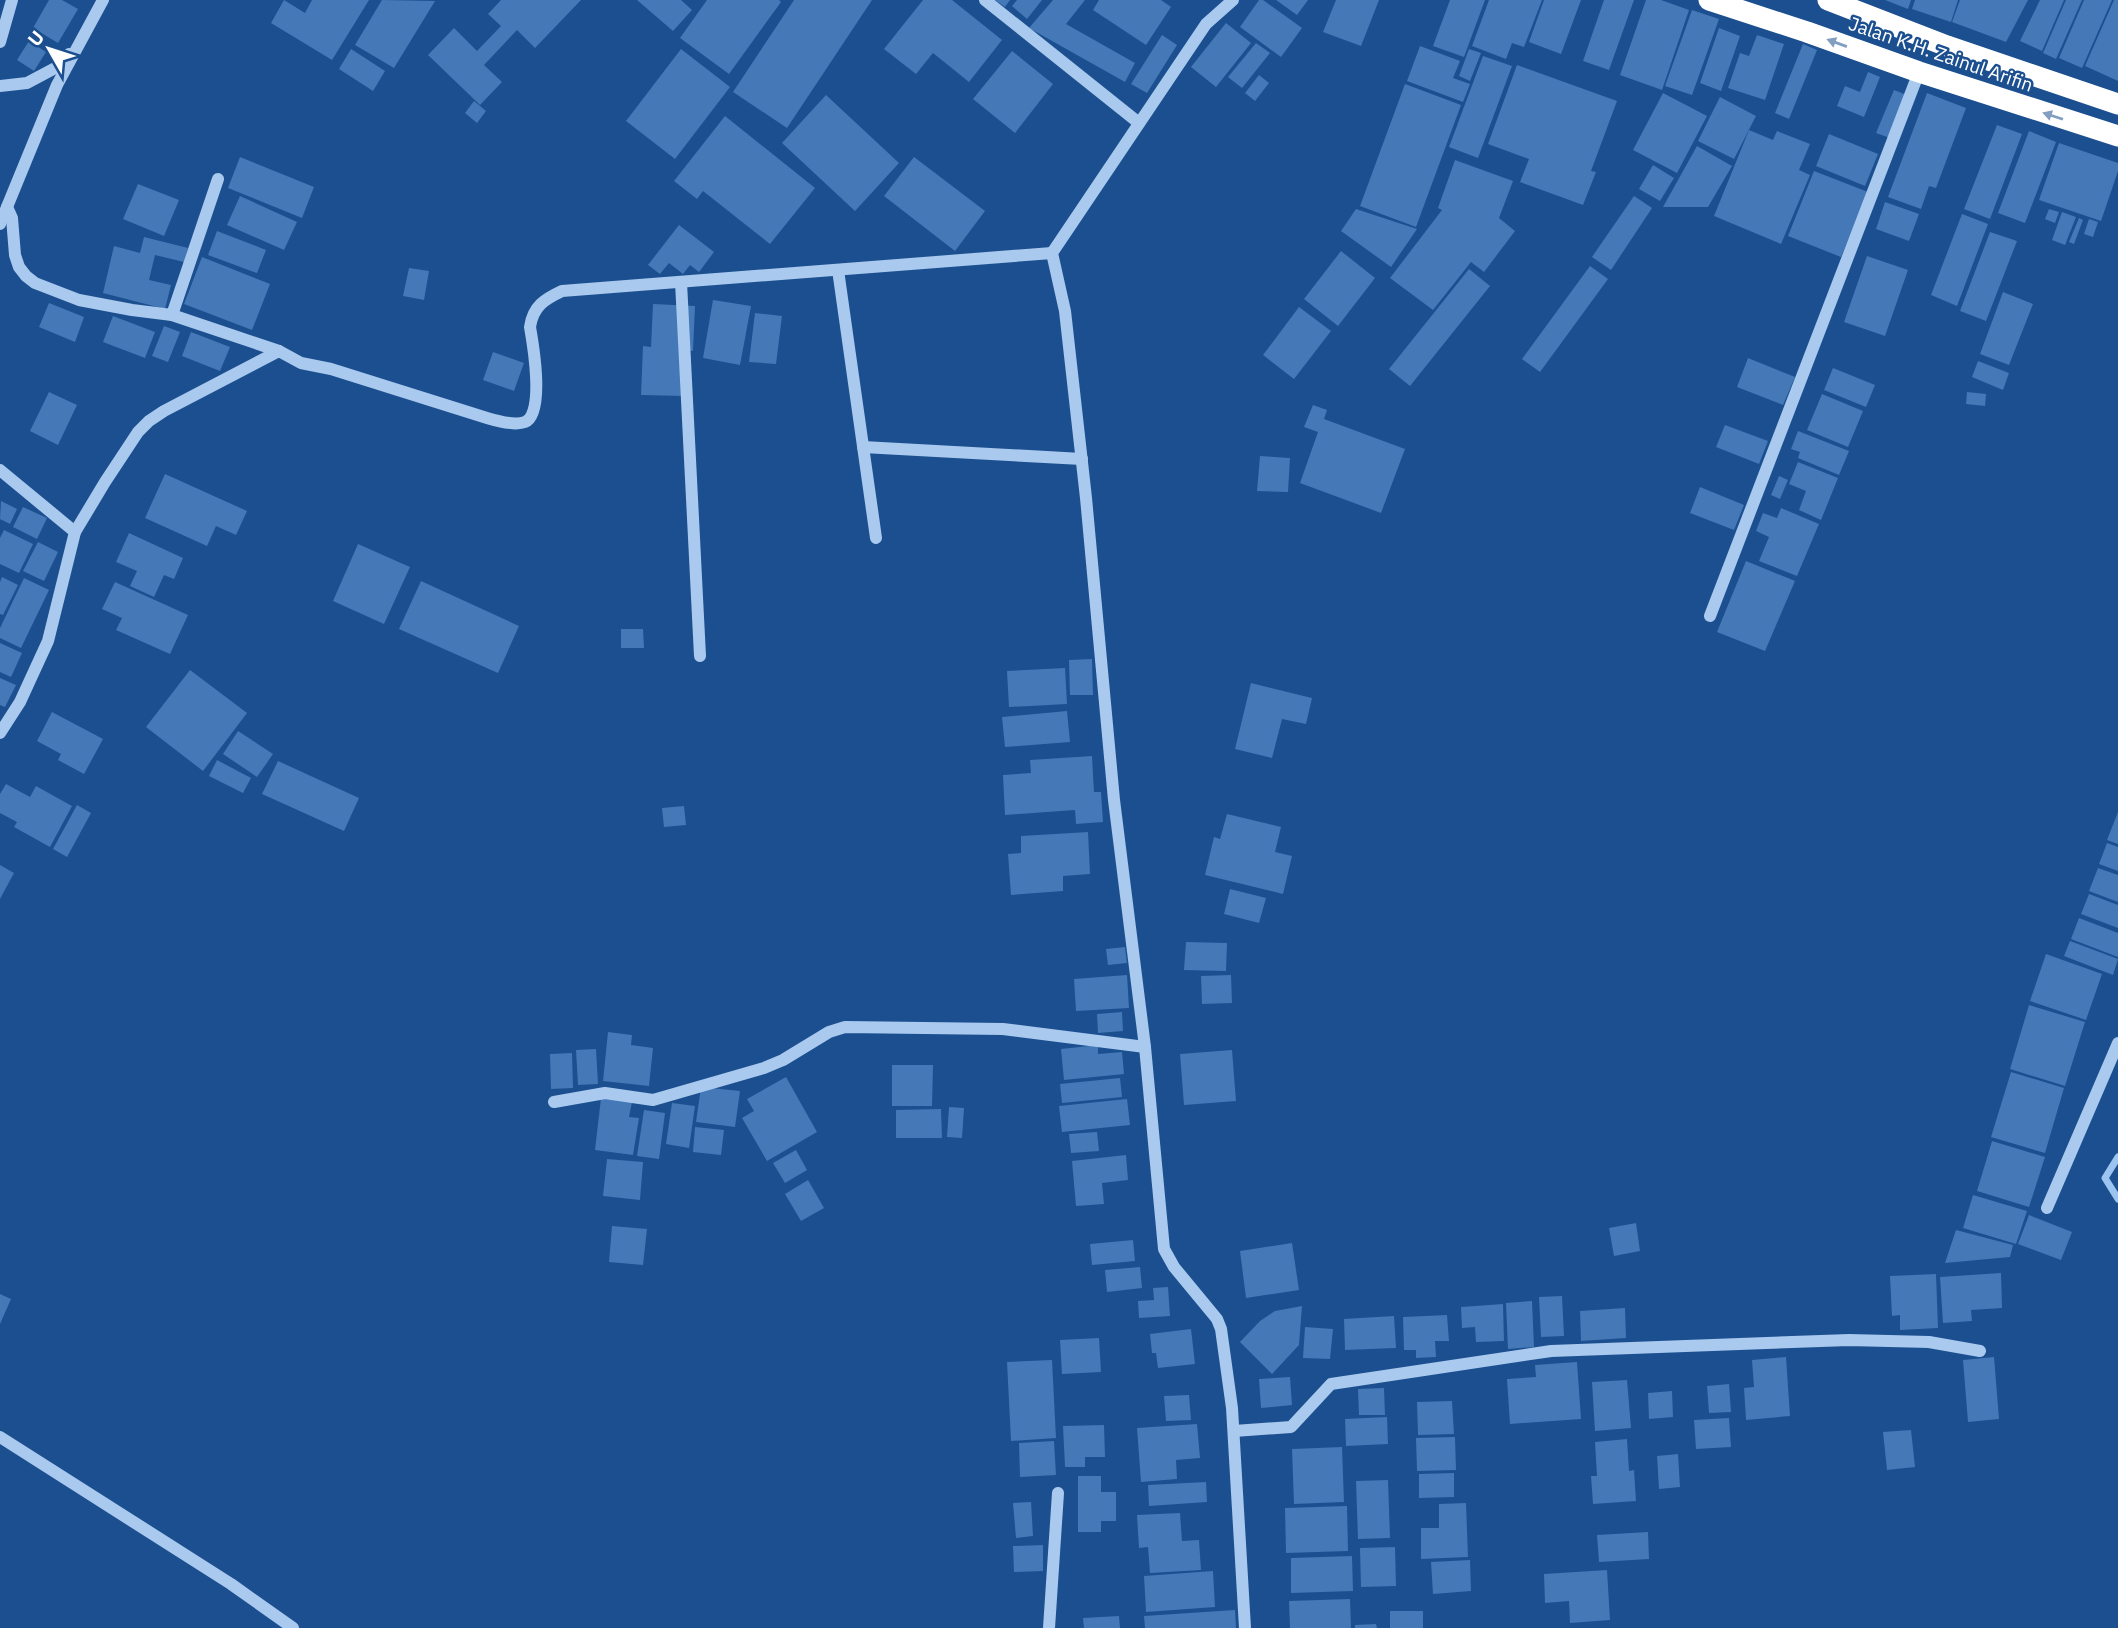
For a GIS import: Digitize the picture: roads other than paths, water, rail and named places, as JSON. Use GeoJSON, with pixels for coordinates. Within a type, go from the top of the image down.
{"type":"FeatureCollection","features":[{"type":"Feature","properties":{"kind":"highway","name":"Jalan K.H. Zainul Arifin"},"geometry":{"type":"LineString","coordinates":[[1709,0],[2118,136]]}},
{"type":"Feature","properties":{"kind":"highway","name":"Jalan K.H. Zainul Arifin"},"geometry":{"type":"LineString","coordinates":[[1828,0],[1947,46],[2118,104]]}},
{"type":"Feature","properties":{"kind":"street"},"geometry":{"type":"LineString","coordinates":[[0,43],[12,0]]}},
{"type":"Feature","properties":{"kind":"street"},"geometry":{"type":"LineString","coordinates":[[0,224],[58,85],[103,0]]}},
{"type":"Feature","properties":{"kind":"street"},"geometry":{"type":"LineString","coordinates":[[985,0],[1139,123]]}},
{"type":"Feature","properties":{"kind":"street"},"geometry":{"type":"LineString","coordinates":[[1234,0],[1206,24],[1052,253],[1065,311],[1082,459],[1113,787],[1145,1047],[1164,1249],[1174,1267],[1217,1319],[1223,1342],[1234,1430],[1245,1628]]}},
{"type":"Feature","properties":{"kind":"street"},"geometry":{"type":"LineString","coordinates":[[0,86],[27,83],[58,66],[83,38]]}},
{"type":"Feature","properties":{"kind":"street"},"geometry":{"type":"LineString","coordinates":[[1710,616],[1919,72]]}},
{"type":"Feature","properties":{"kind":"street"},"geometry":{"type":"LineString","coordinates":[[172,315],[218,179]]}},
{"type":"Feature","properties":{"kind":"street"},"geometry":{"type":"LineString","coordinates":[[7,207],[12,218],[15,255],[19,267],[35,283],[79,300],[172,315],[279,351],[300,363],[331,369],[487,418],[523,423],[529,418],[534,406],[537,379],[531,319],[539,304],[562,291],[1052,253]]}},
{"type":"Feature","properties":{"kind":"street"},"geometry":{"type":"LineString","coordinates":[[838,270],[876,538]]}},
{"type":"Feature","properties":{"kind":"street"},"geometry":{"type":"LineString","coordinates":[[681,282],[700,656]]}},
{"type":"Feature","properties":{"kind":"street"},"geometry":{"type":"LineString","coordinates":[[0,733],[20,702],[48,641],[75,532],[131,442],[149,421],[164,411],[279,351]]}},
{"type":"Feature","properties":{"kind":"street"},"geometry":{"type":"LineString","coordinates":[[863,447],[1082,459]]}},
{"type":"Feature","properties":{"kind":"street"},"geometry":{"type":"LineString","coordinates":[[0,470],[75,532]]}},
{"type":"Feature","properties":{"kind":"street"},"geometry":{"type":"LineString","coordinates":[[554,1102],[605,1093],[653,1100],[764,1068],[783,1060],[829,1032],[845,1027],[1003,1029],[1145,1047]]}},
{"type":"Feature","properties":{"kind":"street"},"geometry":{"type":"LineString","coordinates":[[2047,1208],[2118,1043]]}},
{"type":"Feature","properties":{"kind":"street"},"geometry":{"type":"LineString","coordinates":[[1234,1430],[1291,1427],[1331,1384],[1551,1351],[1849,1340],[1929,1342],[1980,1351]]}},
{"type":"Feature","properties":{"kind":"street"},"geometry":{"type":"LineString","coordinates":[[0,1437],[231,1584],[293,1628]]}},
{"type":"Feature","properties":{"kind":"street"},"geometry":{"type":"LineString","coordinates":[[1049,1628],[1058,1493]]}},
{"type":"Feature","properties":{"kind":"waterway"},"geometry":{"type":"LineString","coordinates":[[2118,1157],[2105,1178],[2118,1199]]}}]}
